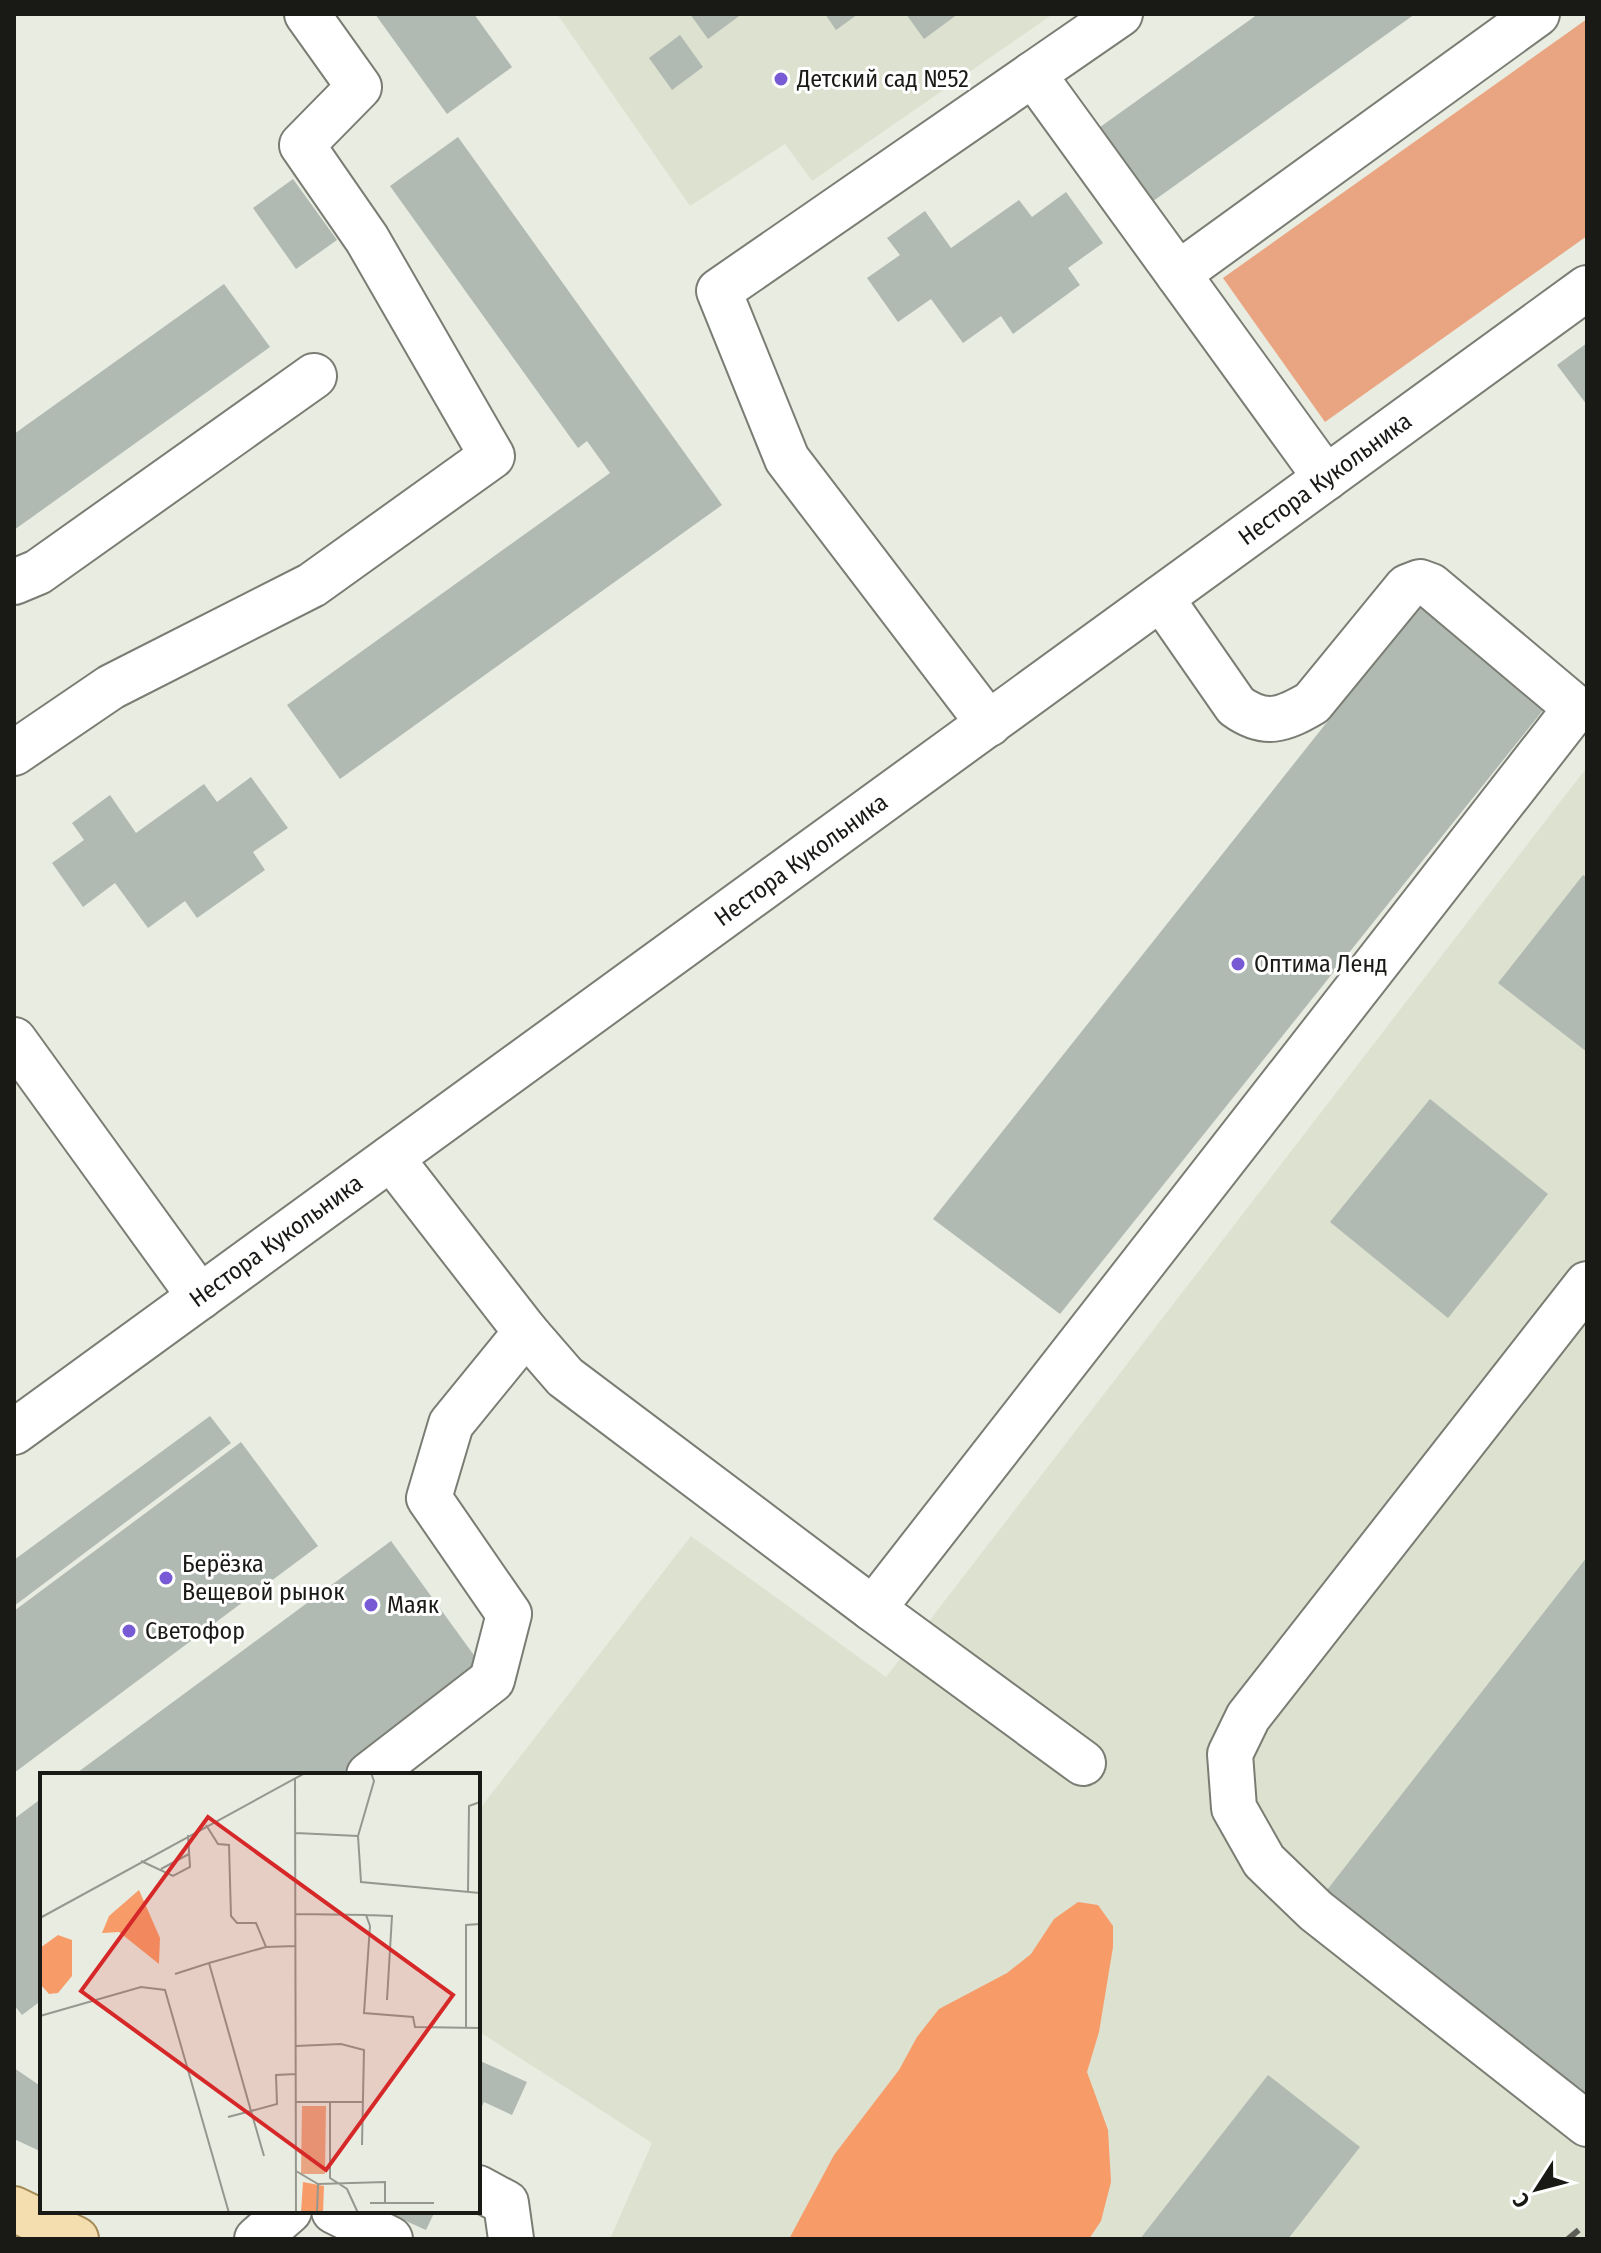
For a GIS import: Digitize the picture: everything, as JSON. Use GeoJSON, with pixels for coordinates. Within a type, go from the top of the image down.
{"type":"FeatureCollection","features":[{"type":"Feature","properties":{"kind":"main road"},"geometry":{"type":"LineString","coordinates":[[14,2209],[63,2226]]}},
{"type":"Feature","properties":{"kind":"street"},"geometry":{"type":"LineString","coordinates":[[14,753],[111,687],[312,585],[492,456],[367,239],[302,145],[359,87],[307,14]]}},
{"type":"Feature","properties":{"kind":"street"},"geometry":{"type":"LineString","coordinates":[[989,724],[787,459],[719,291],[1120,14]]}},
{"type":"Feature","properties":{"kind":"street"},"geometry":{"type":"LineString","coordinates":[[1178,274],[1537,14]]}},
{"type":"Feature","properties":{"kind":"street"},"geometry":{"type":"LineString","coordinates":[[1033,74],[1326,478]]}},
{"type":"Feature","properties":{"kind":"street","name":"Нестора Кукольника"},"geometry":{"type":"LineString","coordinates":[[14,1432],[1587,288]]}},
{"type":"Feature","properties":{"kind":"street"},"geometry":{"type":"LineString","coordinates":[[14,582],[38,572],[314,376]]}},
{"type":"Feature","properties":{"kind":"street"},"geometry":{"type":"LineString","coordinates":[[873,1609],[1583,706],[1431,586],[1420,582],[1407,587],[1312,703],[1275,719],[1253,718],[1236,706],[1161,598]]}},
{"type":"Feature","properties":{"kind":"street"},"geometry":{"type":"LineString","coordinates":[[14,1040],[200,1297]]}},
{"type":"Feature","properties":{"kind":"street"},"geometry":{"type":"LineString","coordinates":[[391,1158],[526,1332],[565,1377],[1083,1763]]}},
{"type":"Feature","properties":{"kind":"street"},"geometry":{"type":"LineString","coordinates":[[1587,1284],[1248,1717],[1230,1754],[1234,1808],[1264,1861],[1316,1911],[1587,2124]]}},
{"type":"Feature","properties":{"kind":"street"},"geometry":{"type":"LineString","coordinates":[[372,1773],[492,1680],[509,1614],[429,1498],[451,1424],[526,1332]]}},
{"type":"Feature","properties":{"kind":"street"},"geometry":{"type":"LineString","coordinates":[[480,2189],[506,2203],[511,2239]]}},
{"type":"Feature","properties":{"kind":"street"},"geometry":{"type":"LineString","coordinates":[[257,2239],[287,2213]]}},
{"type":"Feature","properties":{"kind":"street"},"geometry":{"type":"LineString","coordinates":[[338,2213],[390,2239]]}},
{"type":"Feature","properties":{"kind":"shaded area","name":"Детский сад №52"},"geometry":{"type":"Polygon","coordinates":[[[557,14],[1053,14],[812,181],[785,144],[690,206],[557,14]]]}},
{"type":"Feature","properties":{"kind":"shaded area"},"geometry":{"type":"Polygon","coordinates":[[[1587,19],[1587,236],[1325,422],[1223,278],[1587,19]]]}},
{"type":"Feature","properties":{"kind":"shaded area"},"geometry":{"type":"Polygon","coordinates":[[[1587,767],[1587,2239],[610,2239],[652,2143],[480,2032],[480,1808],[691,1536],[886,1677],[1587,767]]]}},
{"type":"Feature","properties":{"kind":"shaded area"},"geometry":{"type":"Polygon","coordinates":[[[1078,1902],[1098,1905],[1113,1926],[1113,1947],[1099,2032],[1087,2072],[1108,2130],[1111,2182],[1101,2221],[1089,2239],[789,2239],[834,2155],[899,2070],[917,2037],[939,2009],[1007,1973],[1031,1954],[1054,1919],[1078,1902]]]}},
{"type":"Feature","properties":{"kind":"building"},"geometry":{"type":"Polygon","coordinates":[[[375,14],[474,14],[512,67],[447,114],[375,14]]]}},
{"type":"Feature","properties":{"kind":"building"},"geometry":{"type":"Polygon","coordinates":[[[690,14],[742,14],[708,39],[690,14]]]}},
{"type":"Feature","properties":{"kind":"building"},"geometry":{"type":"Polygon","coordinates":[[[825,14],[858,14],[836,30],[825,14]]]}},
{"type":"Feature","properties":{"kind":"building"},"geometry":{"type":"Polygon","coordinates":[[[906,14],[958,14],[924,39],[906,14]]]}},
{"type":"Feature","properties":{"kind":"building"},"geometry":{"type":"Polygon","coordinates":[[[1258,14],[1415,14],[1149,204],[1096,130],[1258,14]]]}},
{"type":"Feature","properties":{"kind":"building"},"geometry":{"type":"Polygon","coordinates":[[[680,35],[703,67],[672,90],[649,58],[680,35]]]}},
{"type":"Feature","properties":{"kind":"building"},"geometry":{"type":"Polygon","coordinates":[[[458,137],[722,505],[340,779],[287,705],[610,473],[587,441],[578,448],[390,186],[458,137]]]}},
{"type":"Feature","properties":{"kind":"building"},"geometry":{"type":"Polygon","coordinates":[[[293,179],[337,240],[296,269],[253,208],[293,179]]]}},
{"type":"Feature","properties":{"kind":"building"},"geometry":{"type":"Polygon","coordinates":[[[1066,192],[1103,243],[1068,268],[1080,285],[1013,334],[1001,316],[963,343],[931,299],[898,322],[867,278],[900,255],[887,238],[925,211],[951,248],[1019,200],[1032,217],[1066,192]]]}},
{"type":"Feature","properties":{"kind":"building"},"geometry":{"type":"Polygon","coordinates":[[[224,284],[270,347],[14,530],[14,434],[224,284]]]}},
{"type":"Feature","properties":{"kind":"building"},"geometry":{"type":"Polygon","coordinates":[[[1587,343],[1587,405],[1557,365],[1587,343]]]}},
{"type":"Feature","properties":{"kind":"building","name":"Оптима Ленд"},"geometry":{"type":"Polygon","coordinates":[[[1419,606],[1544,709],[1060,1314],[933,1219],[1419,606]]]}},
{"type":"Feature","properties":{"kind":"building"},"geometry":{"type":"Polygon","coordinates":[[[251,777],[288,828],[253,852],[265,870],[197,918],[185,901],[148,928],[115,883],[83,907],[52,863],[84,840],[72,823],[110,795],[136,833],[204,784],[217,802],[251,777]]]}},
{"type":"Feature","properties":{"kind":"building"},"geometry":{"type":"Polygon","coordinates":[[[1583,875],[1587,878],[1587,1052],[1498,983],[1583,875]]]}},
{"type":"Feature","properties":{"kind":"building"},"geometry":{"type":"Polygon","coordinates":[[[1430,1099],[1548,1194],[1448,1318],[1330,1222],[1430,1099]]]}},
{"type":"Feature","properties":{"kind":"building"},"geometry":{"type":"Polygon","coordinates":[[[210,1416],[231,1443],[14,1606],[14,1560],[210,1416]]]}},
{"type":"Feature","properties":{"kind":"building","name":"Берёзка Вещевой рынок"},"geometry":{"type":"Polygon","coordinates":[[[241,1442],[318,1546],[14,1773],[14,1611],[241,1442]]]}},
{"type":"Feature","properties":{"kind":"building","name":"Маяк"},"geometry":{"type":"Polygon","coordinates":[[[391,1541],[484,1669],[345,1773],[77,1773],[391,1541]]]}},
{"type":"Feature","properties":{"kind":"building"},"geometry":{"type":"Polygon","coordinates":[[[1587,1557],[1587,2094],[1327,1890],[1587,1557]]]}},
{"type":"Feature","properties":{"kind":"building"},"geometry":{"type":"Polygon","coordinates":[[[40,1800],[40,2002],[22,2015],[14,2005],[14,1819],[40,1800]]]}},
{"type":"Feature","properties":{"kind":"building"},"geometry":{"type":"Polygon","coordinates":[[[480,2061],[527,2082],[512,2115],[484,2102],[480,2111],[480,2061]]]}},
{"type":"Feature","properties":{"kind":"building"},"geometry":{"type":"Polygon","coordinates":[[[14,2068],[40,2086],[40,2151],[14,2139],[14,2068]]]}},
{"type":"Feature","properties":{"kind":"building"},"geometry":{"type":"Polygon","coordinates":[[[1268,2075],[1360,2147],[1288,2239],[1140,2239],[1268,2075]]]}},
{"type":"Feature","properties":{"kind":"building"},"geometry":{"type":"Polygon","coordinates":[[[388,2213],[434,2213],[426,2230],[388,2213]]]}},
{"type":"Feature","properties":{"kind":"railway"},"geometry":{"type":"LineString","coordinates":[[1568,2239],[1587,2223]]}},
{"type":"Feature","properties":{"kind":"place","name":"Детский сад №52"},"geometry":{"type":"Point","coordinates":[781,79]}},
{"type":"Feature","properties":{"kind":"place","name":"Оптима Ленд"},"geometry":{"type":"Point","coordinates":[1238,964]}},
{"type":"Feature","properties":{"kind":"place","name":"Берёзка Вещевой рынок"},"geometry":{"type":"Point","coordinates":[166,1578]}},
{"type":"Feature","properties":{"kind":"place","name":"Маяк"},"geometry":{"type":"Point","coordinates":[371,1605]}},
{"type":"Feature","properties":{"kind":"place","name":"Светофор"},"geometry":{"type":"Point","coordinates":[129,1631]}}]}
